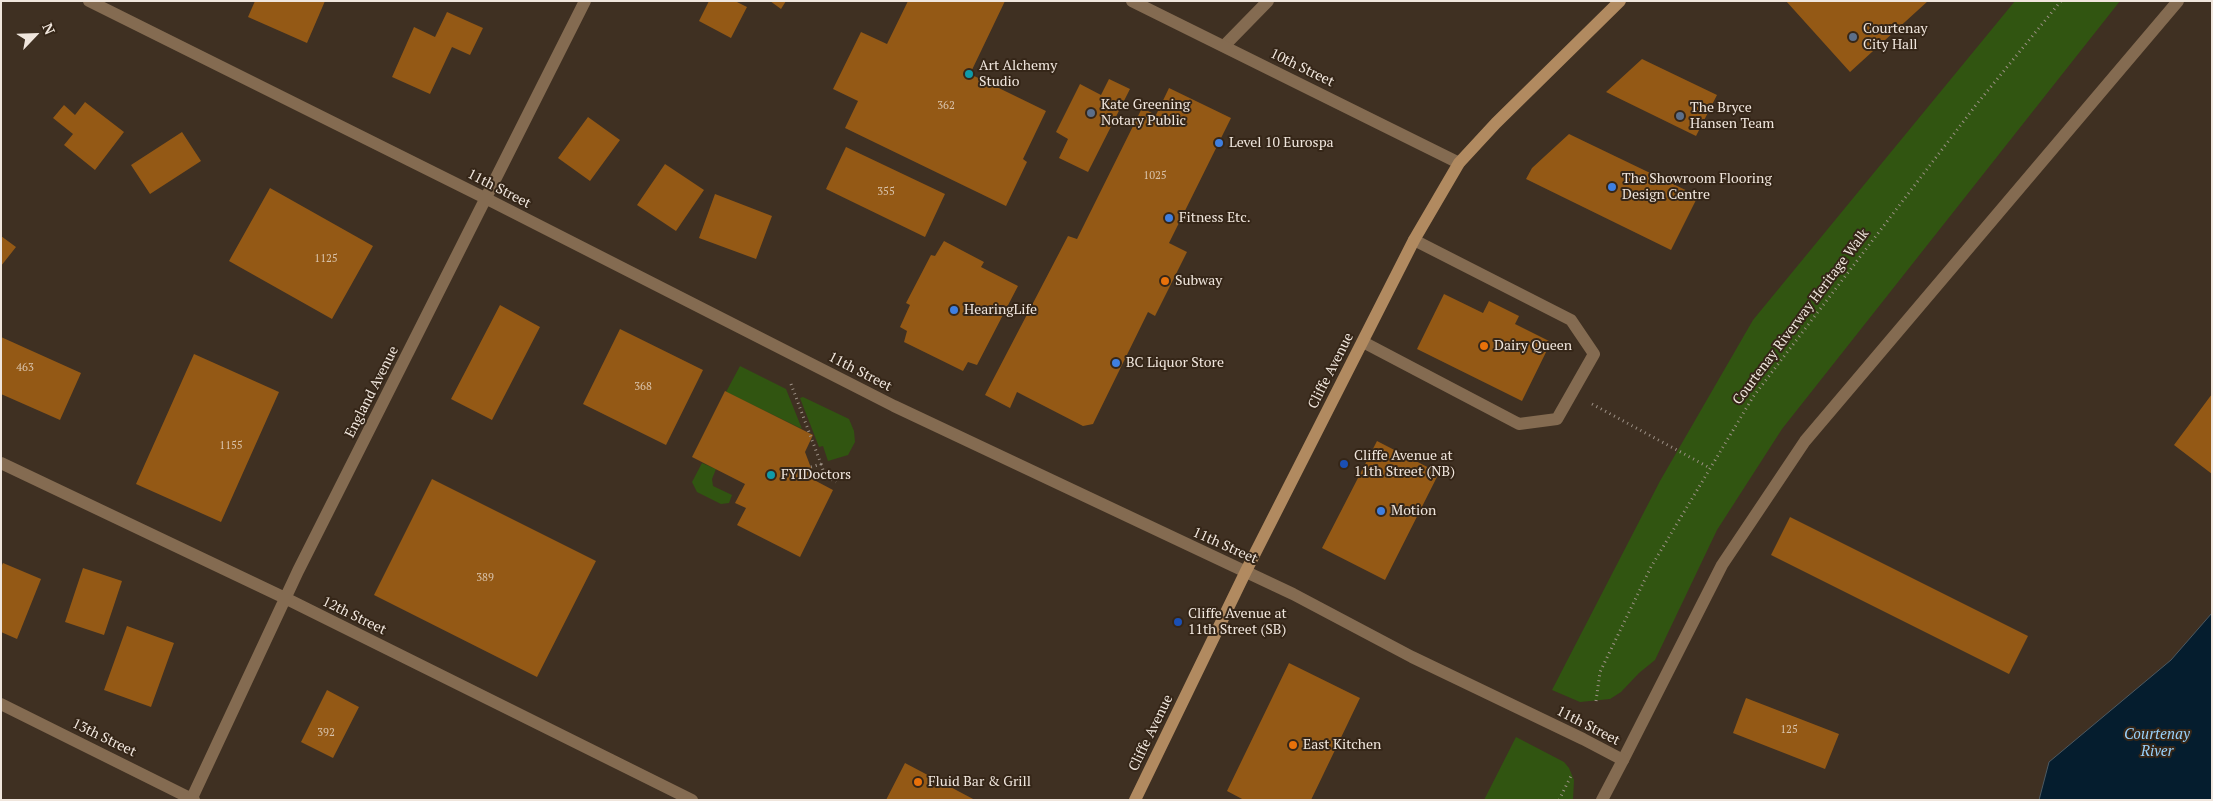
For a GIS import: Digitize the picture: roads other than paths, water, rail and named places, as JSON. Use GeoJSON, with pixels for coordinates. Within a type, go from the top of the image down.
{"type":"FeatureCollection","features":[{"type":"Feature","properties":{"kind":"main road","name":"Cliffe Avenue"},"geometry":{"type":"LineString","coordinates":[[1134,800],[1246,571],[1414,240],[1459,162],[1620,1]]}},
{"type":"Feature","properties":{"kind":"street","name":"11th Street"},"geometry":{"type":"LineString","coordinates":[[89,1],[487,199],[920,419],[1246,571],[1412,657],[1583,739],[1622,760]]}},
{"type":"Feature","properties":{"kind":"street","name":"England Avenue"},"geometry":{"type":"LineString","coordinates":[[192,799],[285,598],[585,1]]}},
{"type":"Feature","properties":{"kind":"street","name":"10th Street"},"geometry":{"type":"LineString","coordinates":[[1132,1],[1459,162]]}},
{"type":"Feature","properties":{"kind":"street"},"geometry":{"type":"LineString","coordinates":[[1224,46],[1268,1]]}},
{"type":"Feature","properties":{"kind":"street"},"geometry":{"type":"LineString","coordinates":[[1602,800],[1722,565],[1805,441],[2178,1]]}},
{"type":"Feature","properties":{"kind":"street"},"geometry":{"type":"LineString","coordinates":[[1363,342],[1519,424],[1557,418],[1594,354],[1571,320],[1414,240]]}},
{"type":"Feature","properties":{"kind":"street","name":"12th Street"},"geometry":{"type":"LineString","coordinates":[[1,463],[285,598],[692,800]]}},
{"type":"Feature","properties":{"kind":"street","name":"13th Street"},"geometry":{"type":"LineString","coordinates":[[1,704],[192,799]]}},
{"type":"Feature","properties":{"kind":"water","name":"Courtenay River"},"geometry":{"type":"Polygon","coordinates":[[[2212,613],[2212,800],[2039,800],[2049,762],[2171,660],[2212,613]]]}},
{"type":"Feature","properties":{"kind":"place","name":"Courtenay City Hall"},"geometry":{"type":"Point","coordinates":[1853,37]}},
{"type":"Feature","properties":{"kind":"place","name":"Art Alchemy Studio"},"geometry":{"type":"Point","coordinates":[969,74]}},
{"type":"Feature","properties":{"kind":"place","name":"Kate Greening Notary Public"},"geometry":{"type":"Point","coordinates":[1091,113]}},
{"type":"Feature","properties":{"kind":"place","name":"The Bryce Hansen Team"},"geometry":{"type":"Point","coordinates":[1680,116]}},
{"type":"Feature","properties":{"kind":"place","name":"Level 10 Eurospa"},"geometry":{"type":"Point","coordinates":[1219,143]}},
{"type":"Feature","properties":{"kind":"place","name":"The Showroom Flooring Design Centre"},"geometry":{"type":"Point","coordinates":[1612,187]}},
{"type":"Feature","properties":{"kind":"place","name":"Fitness Etc."},"geometry":{"type":"Point","coordinates":[1169,218]}},
{"type":"Feature","properties":{"kind":"place","name":"Subway"},"geometry":{"type":"Point","coordinates":[1165,281]}},
{"type":"Feature","properties":{"kind":"place","name":"HearingLife"},"geometry":{"type":"Point","coordinates":[954,310]}},
{"type":"Feature","properties":{"kind":"place","name":"Dairy Queen"},"geometry":{"type":"Point","coordinates":[1484,346]}},
{"type":"Feature","properties":{"kind":"place","name":"BC Liquor Store"},"geometry":{"type":"Point","coordinates":[1116,363]}},
{"type":"Feature","properties":{"kind":"place","name":"Cliffe Avenue at 11th Street (NB)"},"geometry":{"type":"Point","coordinates":[1344,464]}},
{"type":"Feature","properties":{"kind":"place","name":"FYIDoctors"},"geometry":{"type":"Point","coordinates":[771,475]}},
{"type":"Feature","properties":{"kind":"place","name":"Motion"},"geometry":{"type":"Point","coordinates":[1381,511]}},
{"type":"Feature","properties":{"kind":"place","name":"Cliffe Avenue at 11th Street (SB)"},"geometry":{"type":"Point","coordinates":[1178,622]}},
{"type":"Feature","properties":{"kind":"place","name":"East Kitchen"},"geometry":{"type":"Point","coordinates":[1293,745]}},
{"type":"Feature","properties":{"kind":"place","name":"Fluid Bar & Grill"},"geometry":{"type":"Point","coordinates":[918,782]}}]}
